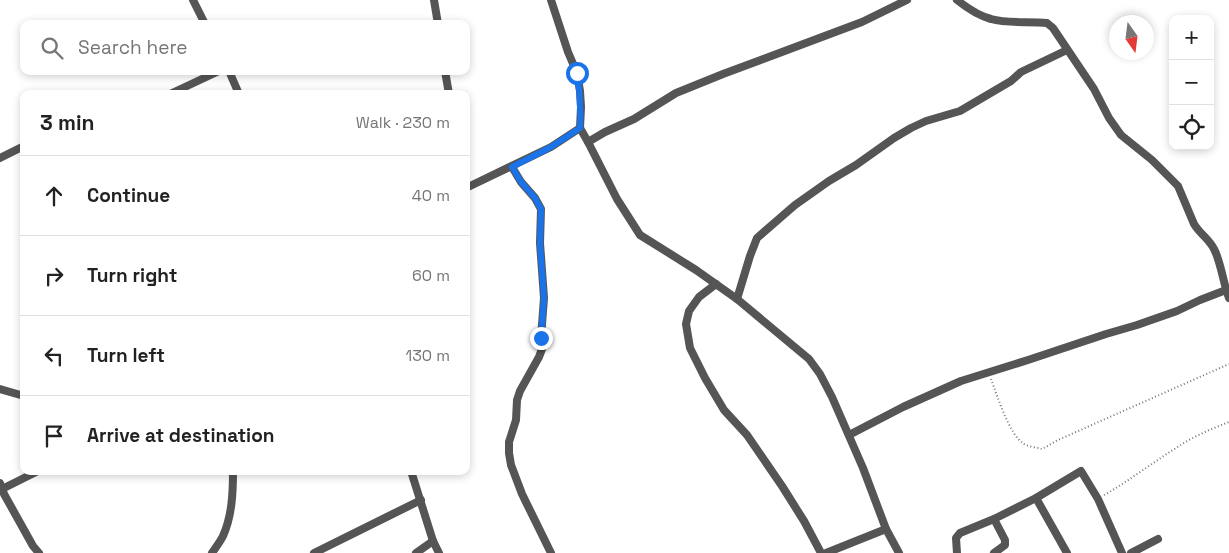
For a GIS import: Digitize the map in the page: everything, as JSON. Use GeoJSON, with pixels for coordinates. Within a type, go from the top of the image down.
{"type":"FeatureCollection","features":[{"type":"Feature","properties":{"kind":"street"},"geometry":{"type":"LineString","coordinates":[[193,0],[203,20]]}},
{"type":"Feature","properties":{"kind":"street"},"geometry":{"type":"LineString","coordinates":[[434,0],[437,20]]}},
{"type":"Feature","properties":{"kind":"street"},"geometry":{"type":"LineString","coordinates":[[551,0],[577,73],[581,107],[580,128],[617,199],[640,235],[696,270],[737,299],[809,360],[820,374],[832,398],[863,468],[886,529],[899,553]]}},
{"type":"Feature","properties":{"kind":"street"},"geometry":{"type":"LineString","coordinates":[[588,142],[604,132],[634,119],[676,93],[862,22],[907,0]]}},
{"type":"Feature","properties":{"kind":"street"},"geometry":{"type":"LineString","coordinates":[[849,435],[903,407],[961,381],[1137,325],[1177,311],[1200,300],[1228,294],[1216,251],[1197,229],[1178,186],[1152,160],[1122,135],[1109,118],[1094,89],[1057,34],[1047,23],[990,19],[968,9],[957,0]]}},
{"type":"Feature","properties":{"kind":"street"},"geometry":{"type":"LineString","coordinates":[[737,299],[757,238],[795,204],[911,128],[926,121],[960,111],[1011,81],[1021,72],[1067,50]]}},
{"type":"Feature","properties":{"kind":"street"},"geometry":{"type":"LineString","coordinates":[[179,90],[210,75]]}},
{"type":"Feature","properties":{"kind":"street"},"geometry":{"type":"LineString","coordinates":[[230,75],[237,90]]}},
{"type":"Feature","properties":{"kind":"street"},"geometry":{"type":"LineString","coordinates":[[446,75],[448,90]]}},
{"type":"Feature","properties":{"kind":"street"},"geometry":{"type":"LineString","coordinates":[[470,186],[551,147],[580,128]]}},
{"type":"Feature","properties":{"kind":"street"},"geometry":{"type":"LineString","coordinates":[[0,158],[20,148]]}},
{"type":"Feature","properties":{"kind":"street"},"geometry":{"type":"LineString","coordinates":[[512,167],[541,209],[540,244],[544,298],[542,349],[517,400],[516,420],[509,442],[509,453],[511,465],[522,494],[550,553]]}},
{"type":"Feature","properties":{"kind":"street"},"geometry":{"type":"LineString","coordinates":[[716,284],[699,297],[689,311],[686,324],[690,348],[724,410],[747,435],[782,486],[821,553]]}},
{"type":"Feature","properties":{"kind":"street"},"geometry":{"type":"LineString","coordinates":[[0,389],[20,395]]}},
{"type":"Feature","properties":{"kind":"street"},"geometry":{"type":"LineString","coordinates":[[958,553],[956,538],[960,533],[994,519],[1036,498],[1081,471],[1098,499],[1122,553]]}},
{"type":"Feature","properties":{"kind":"street"},"geometry":{"type":"LineString","coordinates":[[30,475],[2,490],[38,553]]}},
{"type":"Feature","properties":{"kind":"street"},"geometry":{"type":"LineString","coordinates":[[212,553],[223,536],[229,519],[233,475]]}},
{"type":"Feature","properties":{"kind":"street"},"geometry":{"type":"LineString","coordinates":[[412,475],[439,553]]}},
{"type":"Feature","properties":{"kind":"street"},"geometry":{"type":"LineString","coordinates":[[1036,498],[1067,553]]}},
{"type":"Feature","properties":{"kind":"street"},"geometry":{"type":"LineString","coordinates":[[314,553],[421,500]]}},
{"type":"Feature","properties":{"kind":"street"},"geometry":{"type":"LineString","coordinates":[[994,519],[1005,540],[1005,545],[994,553]]}},
{"type":"Feature","properties":{"kind":"street"},"geometry":{"type":"LineString","coordinates":[[826,553],[886,529]]}},
{"type":"Feature","properties":{"kind":"street"},"geometry":{"type":"LineString","coordinates":[[1131,553],[1158,539]]}},
{"type":"Feature","properties":{"kind":"street"},"geometry":{"type":"LineString","coordinates":[[416,553],[434,541]]}},
{"type":"Feature","properties":{"kind":"path"},"geometry":{"type":"LineString","coordinates":[[988,372],[1014,434],[1023,444],[1042,449],[1058,440],[1229,364]]}},
{"type":"Feature","properties":{"kind":"path"},"geometry":{"type":"LineString","coordinates":[[1098,499],[1177,447],[1229,422]]}},
{"type":"Feature","properties":{"kind":"route"},"geometry":{"type":"LineString","coordinates":[[541,338],[544,298],[540,244],[541,209],[512,167],[551,147],[580,128],[581,107],[577,73]]}}]}
